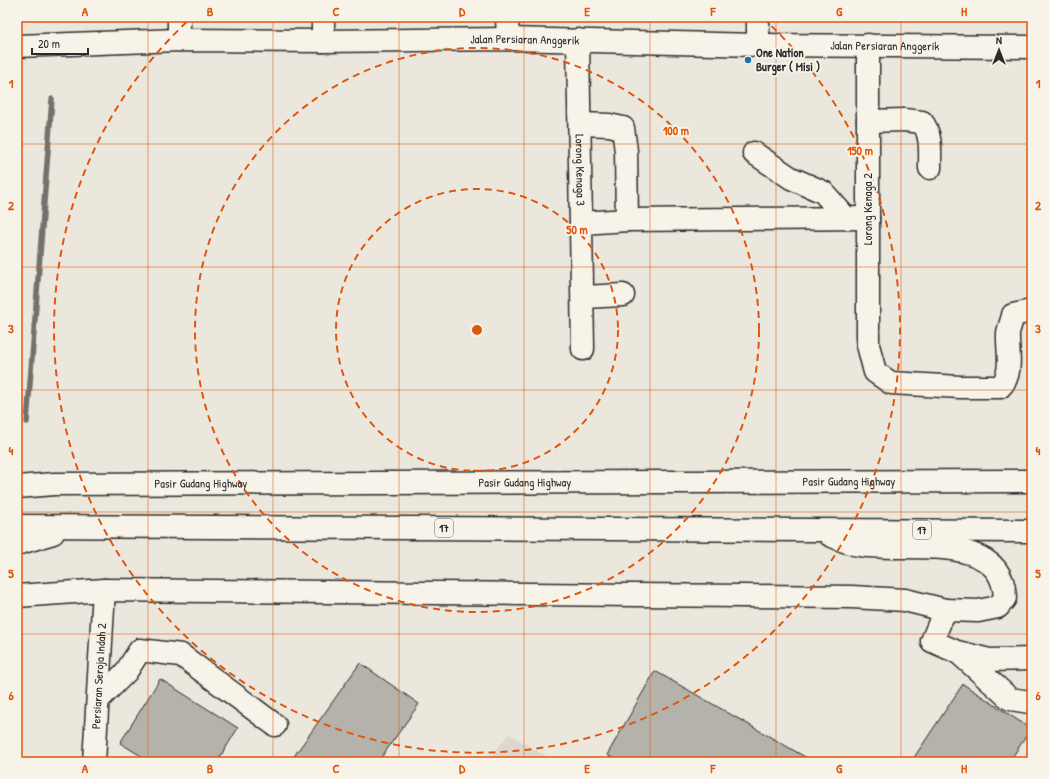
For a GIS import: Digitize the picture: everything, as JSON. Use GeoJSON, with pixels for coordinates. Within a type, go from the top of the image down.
{"type":"FeatureCollection","features":[{"type":"Feature","properties":{"kind":"main road"},"geometry":{"type":"LineString","coordinates":[[179,17],[179,40]]}},
{"type":"Feature","properties":{"kind":"main road"},"geometry":{"type":"LineString","coordinates":[[323,17],[323,41]]}},
{"type":"Feature","properties":{"kind":"main road"},"geometry":{"type":"LineString","coordinates":[[507,17],[508,39]]}},
{"type":"Feature","properties":{"kind":"main road"},"geometry":{"type":"LineString","coordinates":[[758,17],[758,44]]}},
{"type":"Feature","properties":{"kind":"main road","name":"Jalan Persiaran Anggerik"},"geometry":{"type":"LineString","coordinates":[[17,46],[179,40],[323,41],[508,39],[1032,47]]}},
{"type":"Feature","properties":{"kind":"main road","name":"Lorong Kenaga 3"},"geometry":{"type":"LineString","coordinates":[[578,40],[584,349]]}},
{"type":"Feature","properties":{"kind":"main road","name":"Lorong Kenaga 2"},"geometry":{"type":"LineString","coordinates":[[868,45],[868,346],[875,372],[891,383],[960,387],[1000,387],[1006,382],[1008,374],[1008,332],[1013,315],[1031,311]]}},
{"type":"Feature","properties":{"kind":"main road"},"geometry":{"type":"LineString","coordinates":[[868,121],[904,120],[922,122],[926,127],[929,136],[930,168]]}},
{"type":"Feature","properties":{"kind":"main road"},"geometry":{"type":"LineString","coordinates":[[580,124],[610,125],[623,128],[626,151],[627,220]]}},
{"type":"Feature","properties":{"kind":"main road"},"geometry":{"type":"LineString","coordinates":[[754,153],[791,178],[823,192],[846,218]]}},
{"type":"Feature","properties":{"kind":"main road"},"geometry":{"type":"LineString","coordinates":[[582,223],[627,220],[868,218]]}},
{"type":"Feature","properties":{"kind":"main road"},"geometry":{"type":"LineString","coordinates":[[583,297],[623,295]]}},
{"type":"Feature","properties":{"kind":"main road","name":"Pasir Gudang Highway"},"geometry":{"type":"LineString","coordinates":[[17,487],[54,484],[1032,482]]}},
{"type":"Feature","properties":{"kind":"main road","name":"17"},"geometry":{"type":"LineString","coordinates":[[17,526],[1032,531]]}},
{"type":"Feature","properties":{"kind":"main road"},"geometry":{"type":"LineString","coordinates":[[17,544],[77,526]]}},
{"type":"Feature","properties":{"kind":"main road"},"geometry":{"type":"LineString","coordinates":[[17,596],[104,590],[852,597],[906,600],[945,610],[978,611],[998,607],[1005,598],[1005,585],[1000,574],[988,563],[974,555],[950,548],[858,545],[812,529]]}},
{"type":"Feature","properties":{"kind":"main road","name":"Persiaran Seroja Indah 2"},"geometry":{"type":"LineString","coordinates":[[99,759],[99,699],[104,590]]}},
{"type":"Feature","properties":{"kind":"main road"},"geometry":{"type":"LineString","coordinates":[[945,610],[932,641],[957,652],[988,660],[1032,659]]}},
{"type":"Feature","properties":{"kind":"main road"},"geometry":{"type":"LineString","coordinates":[[99,699],[126,672],[140,650],[181,654],[275,725]]}},
{"type":"Feature","properties":{"kind":"main road"},"geometry":{"type":"LineString","coordinates":[[957,652],[1010,699],[1030,702],[1032,700]]}},
{"type":"Feature","properties":{"kind":"shaded area"},"geometry":{"type":"Polygon","coordinates":[[[509,734],[556,762],[487,762],[509,734]]]}},
{"type":"Feature","properties":{"kind":"building"},"geometry":{"type":"Polygon","coordinates":[[[360,663],[419,704],[378,762],[290,762],[360,663]]]}},
{"type":"Feature","properties":{"kind":"building"},"geometry":{"type":"Polygon","coordinates":[[[655,671],[814,762],[620,762],[607,755],[655,671]]]}},
{"type":"Feature","properties":{"kind":"building"},"geometry":{"type":"Polygon","coordinates":[[[160,679],[238,728],[217,762],[151,762],[120,743],[160,679]]]}},
{"type":"Feature","properties":{"kind":"building"},"geometry":{"type":"Polygon","coordinates":[[[963,684],[1031,729],[1009,762],[911,762],[963,684]]]}},
{"type":"Feature","properties":{"kind":"waterway"},"geometry":{"type":"LineString","coordinates":[[27,422],[52,99]]}},
{"type":"Feature","properties":{"kind":"place","name":"One Nation Burger ( Misi )"},"geometry":{"type":"Point","coordinates":[748,60]}}]}
